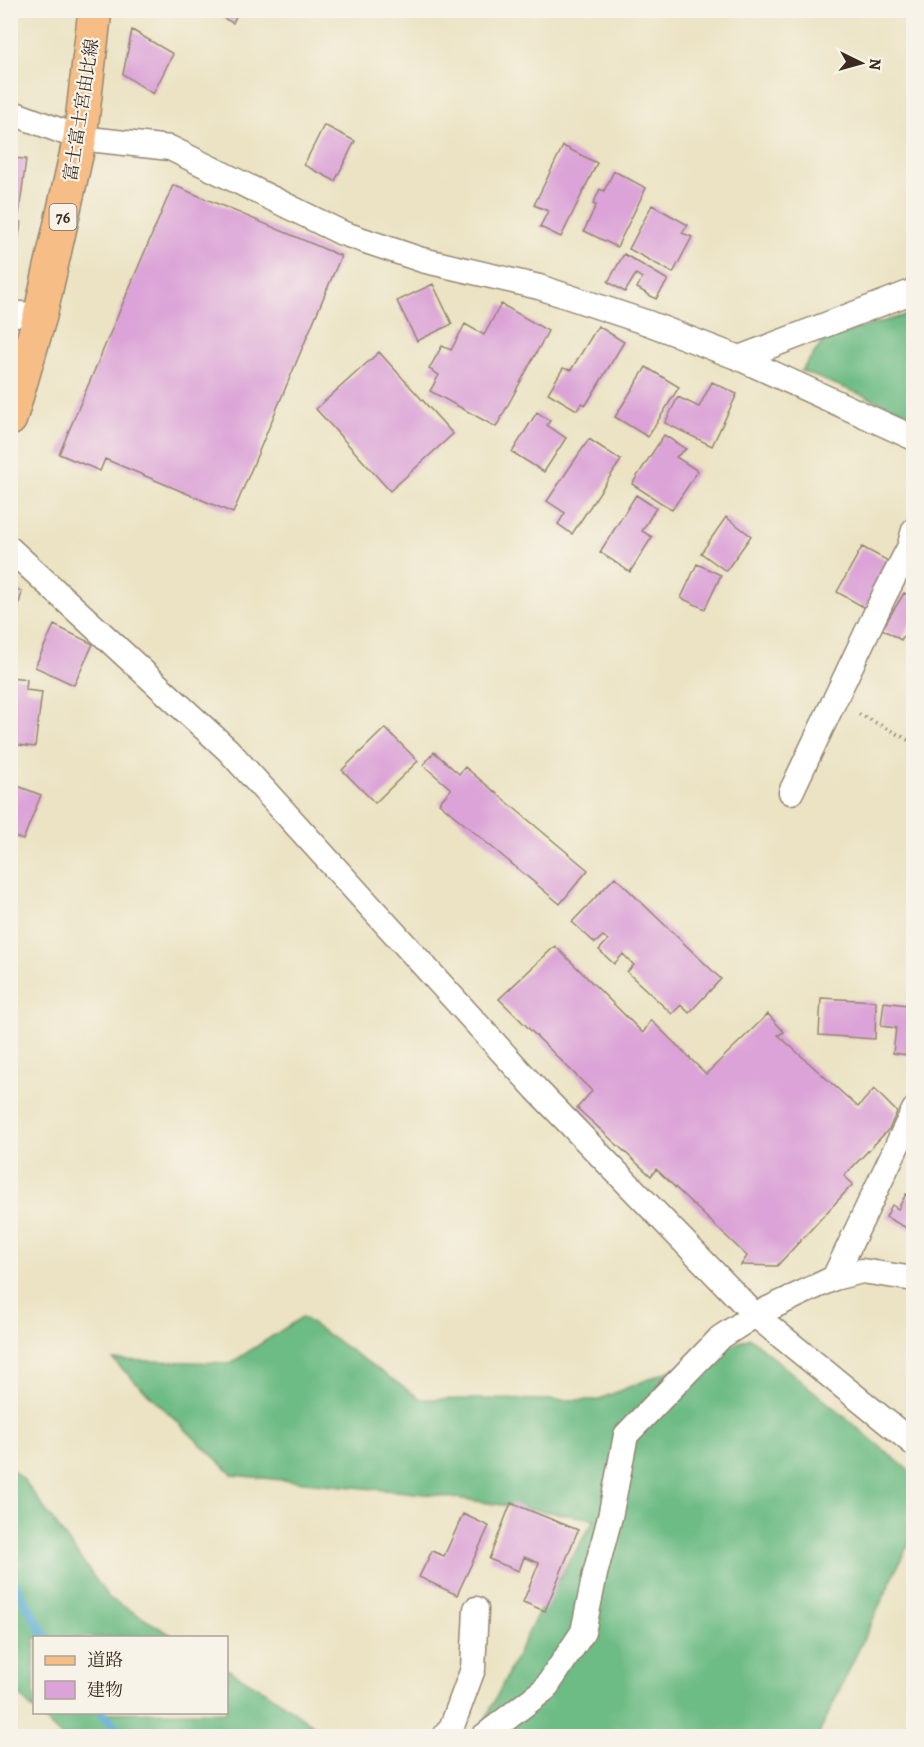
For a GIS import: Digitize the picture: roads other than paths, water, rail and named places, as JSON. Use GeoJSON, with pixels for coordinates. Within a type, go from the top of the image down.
{"type":"FeatureCollection","features":[{"type":"Feature","properties":{"kind":"main road","name":"富士富士宮由比線"},"geometry":{"type":"LineString","coordinates":[[10,419],[25,315],[80,138],[95,10]]}},
{"type":"Feature","properties":{"kind":"street"},"geometry":{"type":"LineString","coordinates":[[10,112],[80,138],[170,148],[342,233],[422,260],[539,286],[648,323],[739,358],[914,438]]}},
{"type":"Feature","properties":{"kind":"street"},"geometry":{"type":"LineString","coordinates":[[739,358],[914,291]]}},
{"type":"Feature","properties":{"kind":"street"},"geometry":{"type":"LineString","coordinates":[[791,792],[909,548],[914,530]]}},
{"type":"Feature","properties":{"kind":"street"},"geometry":{"type":"LineString","coordinates":[[10,549],[228,750],[536,1089],[755,1315],[914,1444]]}},
{"type":"Feature","properties":{"kind":"street"},"geometry":{"type":"LineString","coordinates":[[834,1278],[914,1110]]}},
{"type":"Feature","properties":{"kind":"street"},"geometry":{"type":"LineString","coordinates":[[484,1737],[545,1689],[583,1632],[626,1435],[721,1337],[755,1315],[834,1278],[862,1271],[914,1279]]}},
{"type":"Feature","properties":{"kind":"street"},"geometry":{"type":"LineString","coordinates":[[446,1737],[473,1669],[476,1609]]}},
{"type":"Feature","properties":{"kind":"waterway"},"geometry":{"type":"LineString","coordinates":[[10,1575],[45,1636]]}},
{"type":"Feature","properties":{"kind":"waterway"},"geometry":{"type":"LineString","coordinates":[[103,1714],[125,1736]]}}]}
